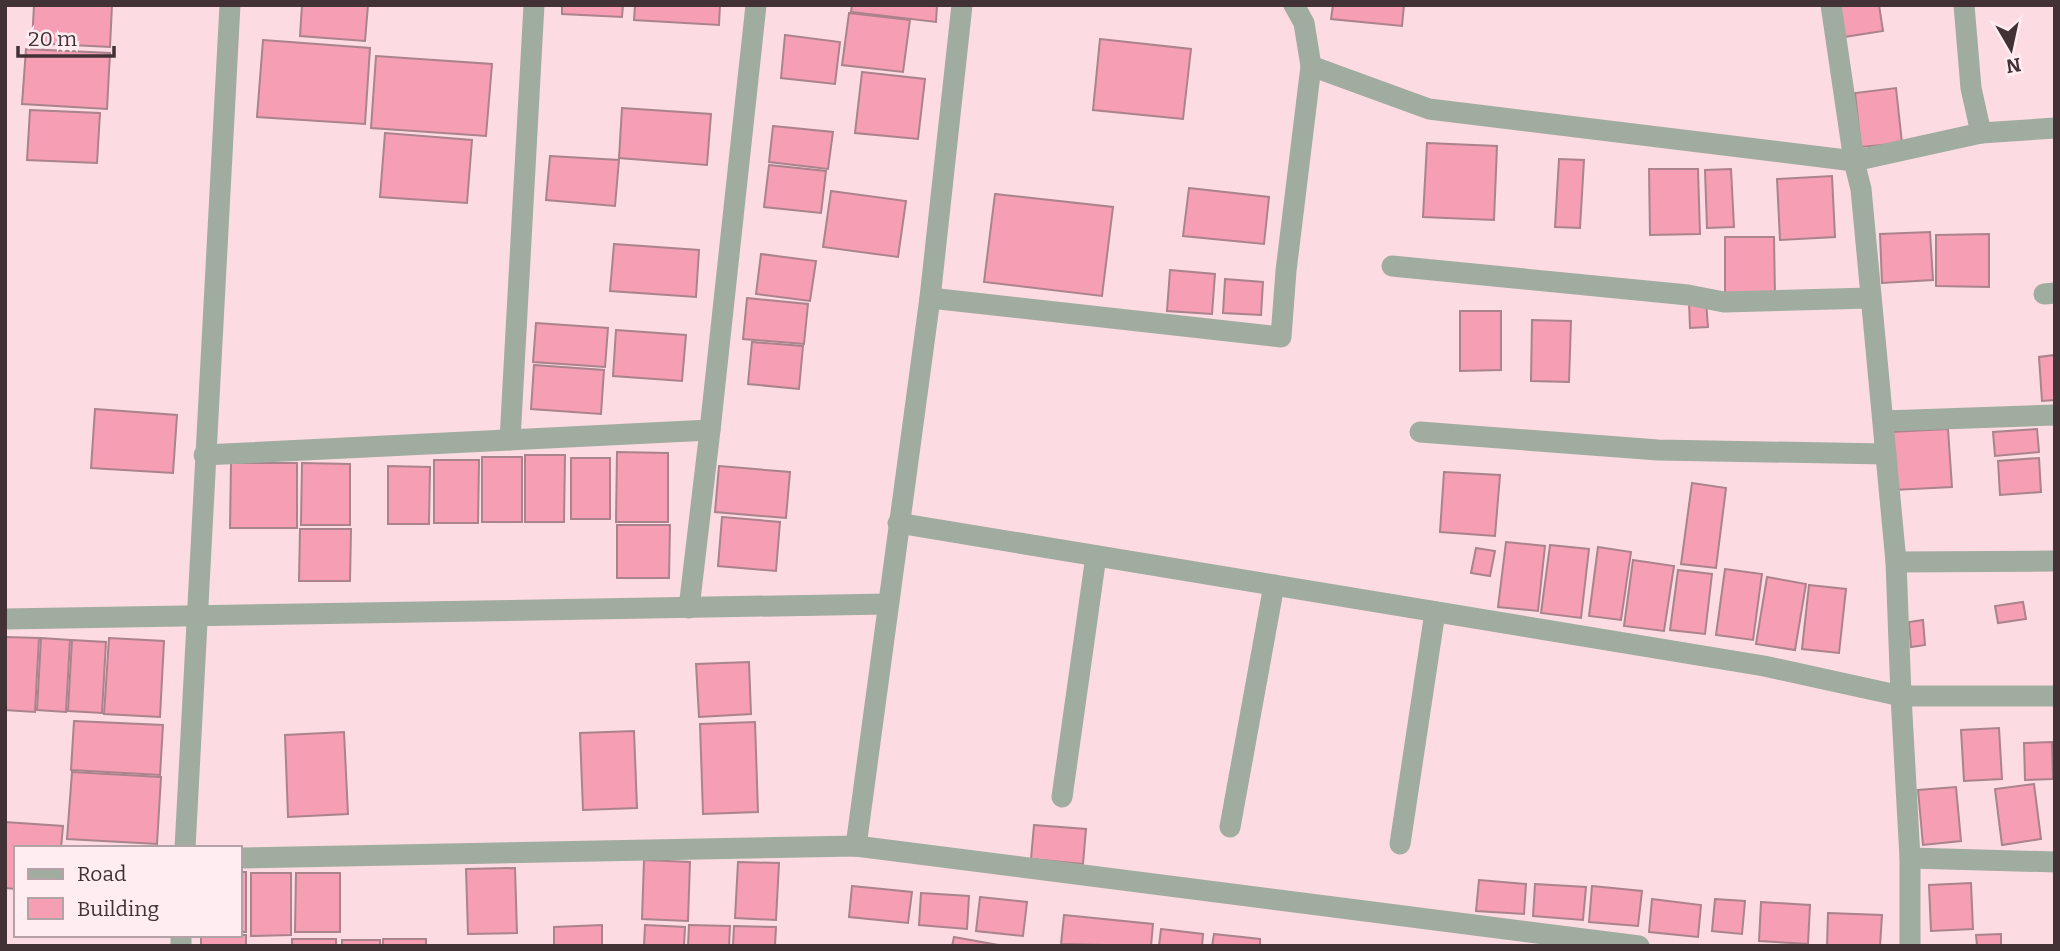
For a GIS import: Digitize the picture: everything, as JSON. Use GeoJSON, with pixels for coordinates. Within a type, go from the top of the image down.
{"type":"FeatureCollection","features":[{"type":"Feature","properties":{"kind":"street"},"geometry":{"type":"LineString","coordinates":[[185,846],[230,5]]}},
{"type":"Feature","properties":{"kind":"street"},"geometry":{"type":"LineString","coordinates":[[510,440],[534,5]]}},
{"type":"Feature","properties":{"kind":"street"},"geometry":{"type":"LineString","coordinates":[[689,608],[756,5]]}},
{"type":"Feature","properties":{"kind":"street"},"geometry":{"type":"LineString","coordinates":[[856,846],[930,299],[962,5]]}},
{"type":"Feature","properties":{"kind":"street"},"geometry":{"type":"LineString","coordinates":[[930,299],[1281,337],[1286,271],[1311,66],[1304,23],[1294,5]]}},
{"type":"Feature","properties":{"kind":"street"},"geometry":{"type":"LineString","coordinates":[[1831,5],[1854,161],[1861,189],[1896,562],[1910,858],[1910,946]]}},
{"type":"Feature","properties":{"kind":"street"},"geometry":{"type":"LineString","coordinates":[[1964,5],[1971,88],[1981,133]]}},
{"type":"Feature","properties":{"kind":"street"},"geometry":{"type":"LineString","coordinates":[[1311,66],[1429,109],[1854,161],[1981,133],[2055,128]]}},
{"type":"Feature","properties":{"kind":"street"},"geometry":{"type":"LineString","coordinates":[[1392,266],[1724,302],[1870,298]]}},
{"type":"Feature","properties":{"kind":"street"},"geometry":{"type":"LineString","coordinates":[[1884,421],[2055,415]]}},
{"type":"Feature","properties":{"kind":"street"},"geometry":{"type":"LineString","coordinates":[[204,455],[710,430]]}},
{"type":"Feature","properties":{"kind":"street"},"geometry":{"type":"LineString","coordinates":[[1420,432],[1658,450],[1886,454]]}},
{"type":"Feature","properties":{"kind":"street"},"geometry":{"type":"LineString","coordinates":[[898,523],[1764,666],[1901,696],[2055,696]]}},
{"type":"Feature","properties":{"kind":"street"},"geometry":{"type":"LineString","coordinates":[[1062,797],[1096,556]]}},
{"type":"Feature","properties":{"kind":"street"},"geometry":{"type":"LineString","coordinates":[[1896,562],[2055,561]]}},
{"type":"Feature","properties":{"kind":"street"},"geometry":{"type":"LineString","coordinates":[[1230,827],[1274,585]]}},
{"type":"Feature","properties":{"kind":"street"},"geometry":{"type":"LineString","coordinates":[[5,620],[888,604]]}},
{"type":"Feature","properties":{"kind":"street"},"geometry":{"type":"LineString","coordinates":[[1400,844],[1435,612]]}},
{"type":"Feature","properties":{"kind":"street"},"geometry":{"type":"LineString","coordinates":[[242,858],[856,846],[1639,946]]}},
{"type":"Feature","properties":{"kind":"street"},"geometry":{"type":"LineString","coordinates":[[1910,858],[2055,862]]}},
{"type":"Feature","properties":{"kind":"building"},"geometry":{"type":"Polygon","coordinates":[[[34,5],[112,5],[110,47],[32,43],[34,5]]]}},
{"type":"Feature","properties":{"kind":"building"},"geometry":{"type":"Polygon","coordinates":[[[302,5],[368,5],[365,41],[300,36],[302,5]]]}},
{"type":"Feature","properties":{"kind":"building"},"geometry":{"type":"Polygon","coordinates":[[[562,5],[623,5],[622,17],[562,14],[562,5]]]}},
{"type":"Feature","properties":{"kind":"building"},"geometry":{"type":"Polygon","coordinates":[[[635,5],[720,5],[719,25],[634,20],[635,5]]]}},
{"type":"Feature","properties":{"kind":"building"},"geometry":{"type":"Polygon","coordinates":[[[852,5],[937,5],[936,22],[851,12],[852,5]]]}},
{"type":"Feature","properties":{"kind":"building"},"geometry":{"type":"Polygon","coordinates":[[[1333,5],[1404,5],[1402,26],[1331,19],[1333,5]]]}},
{"type":"Feature","properties":{"kind":"building"},"geometry":{"type":"Polygon","coordinates":[[[1840,5],[1879,5],[1883,31],[1844,37],[1840,5]]]}},
{"type":"Feature","properties":{"kind":"building"},"geometry":{"type":"Polygon","coordinates":[[[849,13],[910,20],[903,72],[842,65],[849,13]]]}},
{"type":"Feature","properties":{"kind":"building"},"geometry":{"type":"Polygon","coordinates":[[[785,35],[840,42],[835,84],[781,78],[785,35]]]}},
{"type":"Feature","properties":{"kind":"building"},"geometry":{"type":"Polygon","coordinates":[[[1100,39],[1191,49],[1183,119],[1093,110],[1100,39]]]}},
{"type":"Feature","properties":{"kind":"building"},"geometry":{"type":"Polygon","coordinates":[[[263,40],[370,48],[365,124],[257,117],[263,40]]]}},
{"type":"Feature","properties":{"kind":"building"},"geometry":{"type":"Polygon","coordinates":[[[26,49],[110,53],[107,109],[22,104],[26,49]]]}},
{"type":"Feature","properties":{"kind":"building"},"geometry":{"type":"Polygon","coordinates":[[[376,56],[492,64],[486,136],[371,128],[376,56]]]}},
{"type":"Feature","properties":{"kind":"building"},"geometry":{"type":"Polygon","coordinates":[[[862,72],[925,79],[918,139],[855,133],[862,72]]]}},
{"type":"Feature","properties":{"kind":"building"},"geometry":{"type":"Polygon","coordinates":[[[1896,88],[1902,143],[1861,147],[1855,93],[1896,88]]]}},
{"type":"Feature","properties":{"kind":"building"},"geometry":{"type":"Polygon","coordinates":[[[622,108],[711,114],[707,165],[619,158],[622,108]]]}},
{"type":"Feature","properties":{"kind":"building"},"geometry":{"type":"Polygon","coordinates":[[[30,110],[100,113],[97,163],[27,160],[30,110]]]}},
{"type":"Feature","properties":{"kind":"building"},"geometry":{"type":"Polygon","coordinates":[[[773,126],[833,132],[828,169],[769,162],[773,126]]]}},
{"type":"Feature","properties":{"kind":"building"},"geometry":{"type":"Polygon","coordinates":[[[385,133],[472,140],[467,203],[380,197],[385,133]]]}},
{"type":"Feature","properties":{"kind":"building"},"geometry":{"type":"Polygon","coordinates":[[[1427,143],[1497,146],[1494,220],[1423,217],[1427,143]]]}},
{"type":"Feature","properties":{"kind":"building"},"geometry":{"type":"Polygon","coordinates":[[[550,156],[619,160],[615,206],[546,200],[550,156]]]}},
{"type":"Feature","properties":{"kind":"building"},"geometry":{"type":"Polygon","coordinates":[[[1559,159],[1584,160],[1580,228],[1555,227],[1559,159]]]}},
{"type":"Feature","properties":{"kind":"building"},"geometry":{"type":"Polygon","coordinates":[[[769,165],[826,171],[821,213],[764,207],[769,165]]]}},
{"type":"Feature","properties":{"kind":"building"},"geometry":{"type":"Polygon","coordinates":[[[1649,169],[1698,169],[1700,234],[1650,235],[1649,169]]]}},
{"type":"Feature","properties":{"kind":"building"},"geometry":{"type":"Polygon","coordinates":[[[1731,169],[1734,227],[1707,228],[1705,170],[1731,169]]]}},
{"type":"Feature","properties":{"kind":"building"},"geometry":{"type":"Polygon","coordinates":[[[1832,176],[1835,237],[1780,240],[1777,179],[1832,176]]]}},
{"type":"Feature","properties":{"kind":"building"},"geometry":{"type":"Polygon","coordinates":[[[1189,188],[1269,197],[1264,244],[1183,236],[1189,188]]]}},
{"type":"Feature","properties":{"kind":"building"},"geometry":{"type":"Polygon","coordinates":[[[831,191],[906,201],[898,257],[823,247],[831,191]]]}},
{"type":"Feature","properties":{"kind":"building"},"geometry":{"type":"Polygon","coordinates":[[[995,194],[1113,207],[1102,296],[984,282],[995,194]]]}},
{"type":"Feature","properties":{"kind":"building"},"geometry":{"type":"Polygon","coordinates":[[[1930,232],[1933,280],[1882,283],[1880,234],[1930,232]]]}},
{"type":"Feature","properties":{"kind":"building"},"geometry":{"type":"Polygon","coordinates":[[[1989,234],[1989,287],[1936,286],[1936,235],[1989,234]]]}},
{"type":"Feature","properties":{"kind":"building"},"geometry":{"type":"Polygon","coordinates":[[[1725,237],[1774,237],[1775,298],[1725,299],[1725,237]]]}},
{"type":"Feature","properties":{"kind":"building"},"geometry":{"type":"Polygon","coordinates":[[[614,244],[699,250],[696,297],[610,291],[614,244]]]}},
{"type":"Feature","properties":{"kind":"building"},"geometry":{"type":"Polygon","coordinates":[[[761,254],[816,261],[810,301],[756,294],[761,254]]]}},
{"type":"Feature","properties":{"kind":"building"},"geometry":{"type":"Polygon","coordinates":[[[1170,270],[1215,274],[1212,314],[1167,311],[1170,270]]]}},
{"type":"Feature","properties":{"kind":"building"},"geometry":{"type":"Polygon","coordinates":[[[1225,279],[1263,282],[1261,315],[1223,313],[1225,279]]]}},
{"type":"Feature","properties":{"kind":"building"},"geometry":{"type":"Polygon","coordinates":[[[747,298],[808,304],[804,344],[743,339],[747,298]]]}},
{"type":"Feature","properties":{"kind":"building"},"geometry":{"type":"Polygon","coordinates":[[[1706,301],[1708,327],[1690,328],[1689,302],[1706,301]]]}},
{"type":"Feature","properties":{"kind":"building"},"geometry":{"type":"Polygon","coordinates":[[[1460,311],[1501,311],[1501,370],[1460,371],[1460,311]]]}},
{"type":"Feature","properties":{"kind":"building"},"geometry":{"type":"Polygon","coordinates":[[[1532,320],[1571,321],[1569,382],[1531,381],[1532,320]]]}},
{"type":"Feature","properties":{"kind":"building"},"geometry":{"type":"Polygon","coordinates":[[[536,323],[608,328],[605,367],[533,362],[536,323]]]}},
{"type":"Feature","properties":{"kind":"building"},"geometry":{"type":"Polygon","coordinates":[[[616,330],[686,335],[682,381],[613,376],[616,330]]]}},
{"type":"Feature","properties":{"kind":"building"},"geometry":{"type":"Polygon","coordinates":[[[752,342],[803,346],[799,389],[748,384],[752,342]]]}},
{"type":"Feature","properties":{"kind":"building"},"geometry":{"type":"Polygon","coordinates":[[[2055,355],[2055,400],[2042,401],[2039,357],[2055,355]]]}},
{"type":"Feature","properties":{"kind":"building"},"geometry":{"type":"Polygon","coordinates":[[[534,365],[604,370],[601,414],[531,409],[534,365]]]}},
{"type":"Feature","properties":{"kind":"building"},"geometry":{"type":"Polygon","coordinates":[[[95,409],[177,415],[173,473],[91,468],[95,409]]]}},
{"type":"Feature","properties":{"kind":"building"},"geometry":{"type":"Polygon","coordinates":[[[1948,429],[1952,487],[1893,490],[1889,432],[1948,429]]]}},
{"type":"Feature","properties":{"kind":"building"},"geometry":{"type":"Polygon","coordinates":[[[2037,429],[2039,452],[1995,456],[1993,432],[2037,429]]]}},
{"type":"Feature","properties":{"kind":"building"},"geometry":{"type":"Polygon","coordinates":[[[617,452],[668,453],[668,522],[616,522],[617,452]]]}},
{"type":"Feature","properties":{"kind":"building"},"geometry":{"type":"Polygon","coordinates":[[[525,455],[565,455],[564,522],[525,522],[525,455]]]}},
{"type":"Feature","properties":{"kind":"building"},"geometry":{"type":"Polygon","coordinates":[[[482,457],[522,457],[522,522],[482,522],[482,457]]]}},
{"type":"Feature","properties":{"kind":"building"},"geometry":{"type":"Polygon","coordinates":[[[571,458],[610,458],[610,519],[571,519],[571,458]]]}},
{"type":"Feature","properties":{"kind":"building"},"geometry":{"type":"Polygon","coordinates":[[[2039,458],[2041,492],[2000,495],[1998,461],[2039,458]]]}},
{"type":"Feature","properties":{"kind":"building"},"geometry":{"type":"Polygon","coordinates":[[[434,460],[479,460],[478,523],[434,523],[434,460]]]}},
{"type":"Feature","properties":{"kind":"building"},"geometry":{"type":"Polygon","coordinates":[[[231,463],[297,463],[297,528],[230,528],[231,463]]]}},
{"type":"Feature","properties":{"kind":"building"},"geometry":{"type":"Polygon","coordinates":[[[302,463],[350,464],[350,525],[301,525],[302,463]]]}},
{"type":"Feature","properties":{"kind":"building"},"geometry":{"type":"Polygon","coordinates":[[[388,466],[430,467],[429,524],[388,524],[388,466]]]}},
{"type":"Feature","properties":{"kind":"building"},"geometry":{"type":"Polygon","coordinates":[[[719,466],[790,472],[786,518],[715,512],[719,466]]]}},
{"type":"Feature","properties":{"kind":"building"},"geometry":{"type":"Polygon","coordinates":[[[1444,472],[1500,475],[1495,536],[1440,532],[1444,472]]]}},
{"type":"Feature","properties":{"kind":"building"},"geometry":{"type":"Polygon","coordinates":[[[1692,483],[1726,488],[1716,568],[1681,564],[1692,483]]]}},
{"type":"Feature","properties":{"kind":"building"},"geometry":{"type":"Polygon","coordinates":[[[722,517],[780,522],[776,571],[718,566],[722,517]]]}},
{"type":"Feature","properties":{"kind":"building"},"geometry":{"type":"Polygon","coordinates":[[[617,525],[670,525],[669,578],[617,578],[617,525]]]}},
{"type":"Feature","properties":{"kind":"building"},"geometry":{"type":"Polygon","coordinates":[[[300,529],[351,529],[350,581],[299,581],[300,529]]]}},
{"type":"Feature","properties":{"kind":"building"},"geometry":{"type":"Polygon","coordinates":[[[1506,542],[1545,546],[1538,611],[1498,607],[1506,542]]]}},
{"type":"Feature","properties":{"kind":"building"},"geometry":{"type":"Polygon","coordinates":[[[1550,545],[1589,549],[1581,618],[1541,613],[1550,545]]]}},
{"type":"Feature","properties":{"kind":"building"},"geometry":{"type":"Polygon","coordinates":[[[1598,547],[1631,552],[1621,620],[1589,616],[1598,547]]]}},
{"type":"Feature","properties":{"kind":"building"},"geometry":{"type":"Polygon","coordinates":[[[1476,548],[1495,551],[1490,576],[1471,573],[1476,548]]]}},
{"type":"Feature","properties":{"kind":"building"},"geometry":{"type":"Polygon","coordinates":[[[1633,560],[1674,566],[1664,631],[1624,626],[1633,560]]]}},
{"type":"Feature","properties":{"kind":"building"},"geometry":{"type":"Polygon","coordinates":[[[1725,569],[1762,574],[1753,640],[1716,635],[1725,569]]]}},
{"type":"Feature","properties":{"kind":"building"},"geometry":{"type":"Polygon","coordinates":[[[1678,570],[1712,574],[1705,634],[1670,630],[1678,570]]]}},
{"type":"Feature","properties":{"kind":"building"},"geometry":{"type":"Polygon","coordinates":[[[1767,577],[1806,584],[1795,650],[1756,644],[1767,577]]]}},
{"type":"Feature","properties":{"kind":"building"},"geometry":{"type":"Polygon","coordinates":[[[1809,585],[1846,589],[1839,653],[1802,649],[1809,585]]]}},
{"type":"Feature","properties":{"kind":"building"},"geometry":{"type":"Polygon","coordinates":[[[2023,602],[2026,619],[1998,623],[1995,606],[2023,602]]]}},
{"type":"Feature","properties":{"kind":"building"},"geometry":{"type":"Polygon","coordinates":[[[1923,620],[1925,645],[1911,647],[1909,622],[1923,620]]]}},
{"type":"Feature","properties":{"kind":"building"},"geometry":{"type":"Polygon","coordinates":[[[5,637],[39,638],[35,712],[5,710],[5,637]]]}},
{"type":"Feature","properties":{"kind":"building"},"geometry":{"type":"Polygon","coordinates":[[[41,638],[70,640],[66,712],[37,710],[41,638]]]}},
{"type":"Feature","properties":{"kind":"building"},"geometry":{"type":"Polygon","coordinates":[[[109,638],[164,641],[160,717],[104,714],[109,638]]]}},
{"type":"Feature","properties":{"kind":"building"},"geometry":{"type":"Polygon","coordinates":[[[72,640],[106,642],[102,713],[68,711],[72,640]]]}},
{"type":"Feature","properties":{"kind":"building"},"geometry":{"type":"Polygon","coordinates":[[[749,662],[751,714],[699,717],[696,664],[749,662]]]}},
{"type":"Feature","properties":{"kind":"building"},"geometry":{"type":"Polygon","coordinates":[[[74,721],[163,725],[160,775],[71,770],[74,721]]]}},
{"type":"Feature","properties":{"kind":"building"},"geometry":{"type":"Polygon","coordinates":[[[755,722],[758,812],[703,814],[700,724],[755,722]]]}},
{"type":"Feature","properties":{"kind":"building"},"geometry":{"type":"Polygon","coordinates":[[[1999,728],[2002,779],[1964,781],[1961,730],[1999,728]]]}},
{"type":"Feature","properties":{"kind":"building"},"geometry":{"type":"Polygon","coordinates":[[[634,731],[637,808],[583,810],[580,733],[634,731]]]}},
{"type":"Feature","properties":{"kind":"building"},"geometry":{"type":"Polygon","coordinates":[[[344,732],[348,814],[288,817],[285,735],[344,732]]]}},
{"type":"Feature","properties":{"kind":"building"},"geometry":{"type":"Polygon","coordinates":[[[2052,742],[2053,779],[2025,780],[2024,743],[2052,742]]]}},
{"type":"Feature","properties":{"kind":"building"},"geometry":{"type":"Polygon","coordinates":[[[72,772],[161,777],[157,844],[67,839],[72,772]]]}},
{"type":"Feature","properties":{"kind":"building"},"geometry":{"type":"Polygon","coordinates":[[[2034,784],[2041,839],[2002,845],[1995,789],[2034,784]]]}},
{"type":"Feature","properties":{"kind":"building"},"geometry":{"type":"Polygon","coordinates":[[[1956,787],[1961,841],[1923,845],[1918,790],[1956,787]]]}},
{"type":"Feature","properties":{"kind":"building"},"geometry":{"type":"Polygon","coordinates":[[[5,822],[63,826],[61,846],[14,846],[14,889],[5,888],[5,822]]]}},
{"type":"Feature","properties":{"kind":"building"},"geometry":{"type":"Polygon","coordinates":[[[1034,825],[1086,829],[1083,864],[1031,859],[1034,825]]]}},
{"type":"Feature","properties":{"kind":"building"},"geometry":{"type":"Polygon","coordinates":[[[644,860],[690,862],[688,921],[642,919],[644,860]]]}},
{"type":"Feature","properties":{"kind":"building"},"geometry":{"type":"Polygon","coordinates":[[[738,862],[779,863],[776,920],[735,918],[738,862]]]}},
{"type":"Feature","properties":{"kind":"building"},"geometry":{"type":"Polygon","coordinates":[[[515,868],[517,933],[468,934],[466,869],[515,868]]]}},
{"type":"Feature","properties":{"kind":"building"},"geometry":{"type":"Polygon","coordinates":[[[242,872],[246,872],[246,932],[242,932],[242,872]]]}},
{"type":"Feature","properties":{"kind":"building"},"geometry":{"type":"Polygon","coordinates":[[[251,873],[291,873],[291,935],[251,936],[251,873]]]}},
{"type":"Feature","properties":{"kind":"building"},"geometry":{"type":"Polygon","coordinates":[[[296,873],[340,873],[340,932],[295,932],[296,873]]]}},
{"type":"Feature","properties":{"kind":"building"},"geometry":{"type":"Polygon","coordinates":[[[1479,880],[1526,884],[1524,914],[1476,911],[1479,880]]]}},
{"type":"Feature","properties":{"kind":"building"},"geometry":{"type":"Polygon","coordinates":[[[1971,883],[1973,929],[1931,931],[1929,885],[1971,883]]]}},
{"type":"Feature","properties":{"kind":"building"},"geometry":{"type":"Polygon","coordinates":[[[1535,884],[1586,887],[1583,920],[1533,916],[1535,884]]]}},
{"type":"Feature","properties":{"kind":"building"},"geometry":{"type":"Polygon","coordinates":[[[852,886],[912,892],[908,923],[849,917],[852,886]]]}},
{"type":"Feature","properties":{"kind":"building"},"geometry":{"type":"Polygon","coordinates":[[[1592,886],[1642,891],[1638,926],[1589,922],[1592,886]]]}},
{"type":"Feature","properties":{"kind":"building"},"geometry":{"type":"Polygon","coordinates":[[[921,893],[969,896],[967,929],[919,925],[921,893]]]}},
{"type":"Feature","properties":{"kind":"building"},"geometry":{"type":"Polygon","coordinates":[[[980,897],[1027,902],[1023,936],[976,931],[980,897]]]}},
{"type":"Feature","properties":{"kind":"building"},"geometry":{"type":"Polygon","coordinates":[[[1652,899],[1701,905],[1698,937],[1649,932],[1652,899]]]}},
{"type":"Feature","properties":{"kind":"building"},"geometry":{"type":"Polygon","coordinates":[[[1715,899],[1745,901],[1742,934],[1712,931],[1715,899]]]}},
{"type":"Feature","properties":{"kind":"building"},"geometry":{"type":"Polygon","coordinates":[[[1761,902],[1810,905],[1808,944],[1759,941],[1761,902]]]}},
{"type":"Feature","properties":{"kind":"building"},"geometry":{"type":"Polygon","coordinates":[[[1828,913],[1882,915],[1880,946],[1827,946],[1828,913]]]}},
{"type":"Feature","properties":{"kind":"building"},"geometry":{"type":"Polygon","coordinates":[[[1064,915],[1153,924],[1151,946],[1061,944],[1064,915]]]}},
{"type":"Feature","properties":{"kind":"building"},"geometry":{"type":"Polygon","coordinates":[[[602,925],[602,946],[554,946],[554,927],[602,925]]]}},
{"type":"Feature","properties":{"kind":"building"},"geometry":{"type":"Polygon","coordinates":[[[645,925],[685,927],[684,946],[644,946],[645,925]]]}},
{"type":"Feature","properties":{"kind":"building"},"geometry":{"type":"Polygon","coordinates":[[[689,925],[730,926],[729,946],[688,946],[689,925]]]}},
{"type":"Feature","properties":{"kind":"building"},"geometry":{"type":"Polygon","coordinates":[[[734,926],[776,927],[775,946],[733,946],[734,926]]]}},
{"type":"Feature","properties":{"kind":"building"},"geometry":{"type":"Polygon","coordinates":[[[1161,929],[1203,934],[1202,946],[1159,946],[1161,929]]]}},
{"type":"Feature","properties":{"kind":"building"},"geometry":{"type":"Polygon","coordinates":[[[1214,934],[1260,939],[1260,946],[1212,946],[1214,934]]]}},
{"type":"Feature","properties":{"kind":"building"},"geometry":{"type":"Polygon","coordinates":[[[2001,934],[2001,946],[1977,946],[1976,935],[2001,934]]]}},
{"type":"Feature","properties":{"kind":"building"},"geometry":{"type":"Polygon","coordinates":[[[246,935],[246,946],[201,946],[201,937],[246,935]]]}},
{"type":"Feature","properties":{"kind":"building"},"geometry":{"type":"Polygon","coordinates":[[[954,937],[1004,946],[952,946],[954,937]]]}},
{"type":"Feature","properties":{"kind":"building"},"geometry":{"type":"Polygon","coordinates":[[[292,939],[336,939],[336,946],[292,946],[292,939]]]}},
{"type":"Feature","properties":{"kind":"building"},"geometry":{"type":"Polygon","coordinates":[[[383,939],[426,939],[426,946],[383,946],[383,939]]]}},
{"type":"Feature","properties":{"kind":"building"},"geometry":{"type":"Polygon","coordinates":[[[342,940],[380,940],[380,946],[342,946],[342,940]]]}}]}
